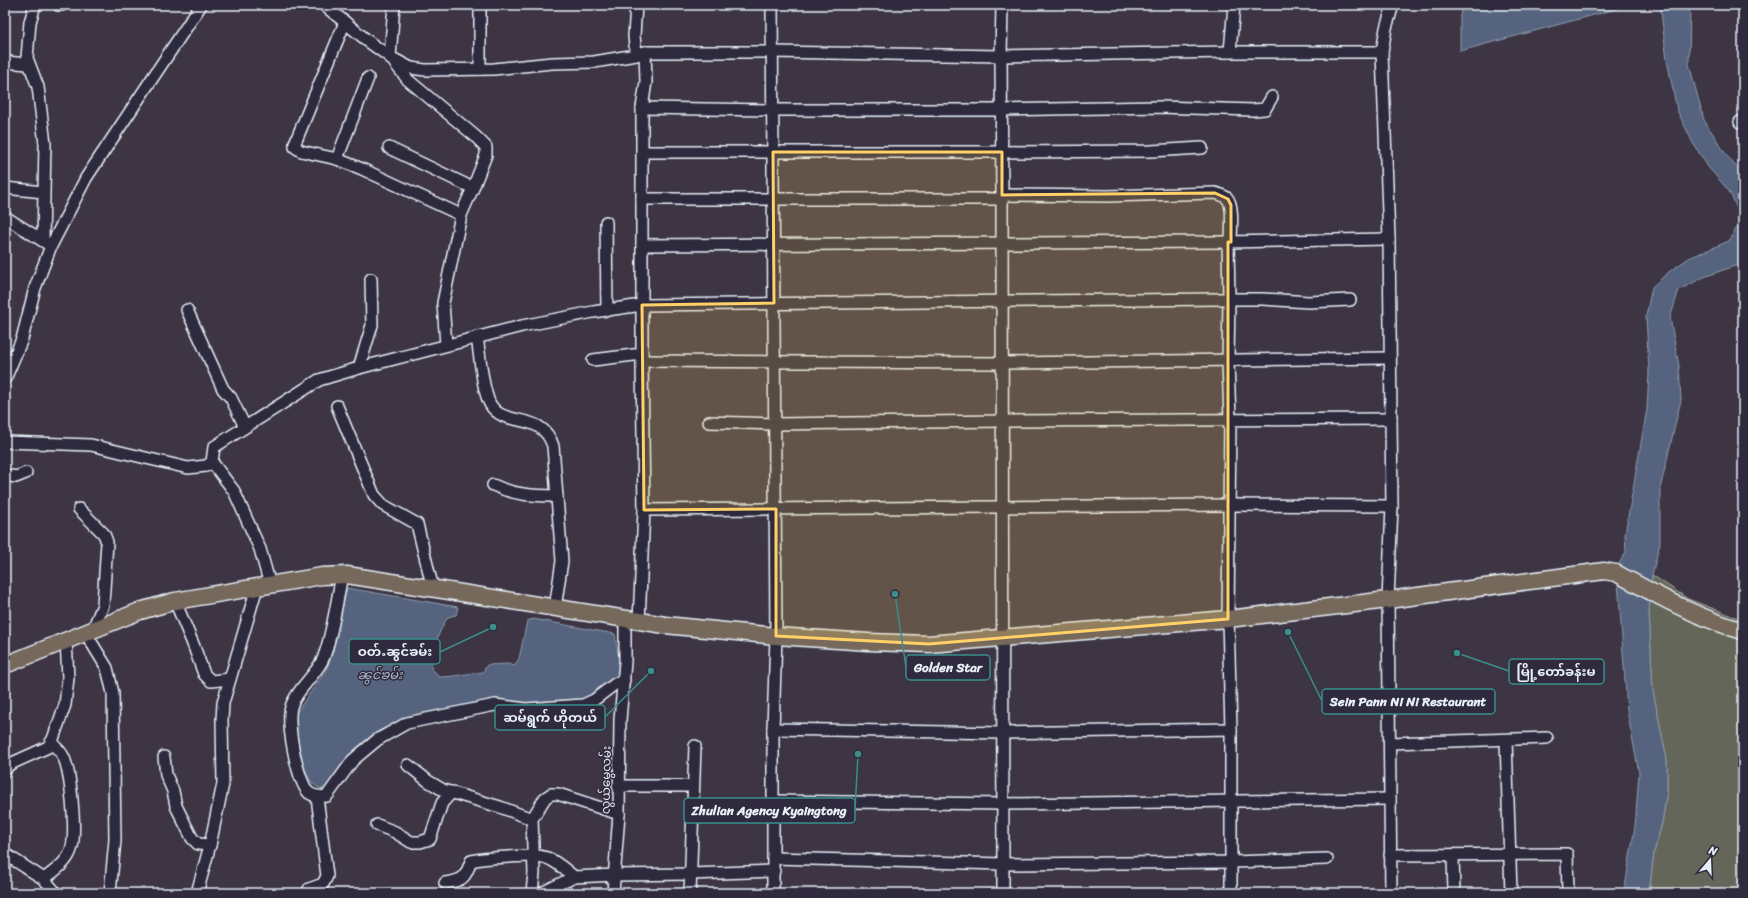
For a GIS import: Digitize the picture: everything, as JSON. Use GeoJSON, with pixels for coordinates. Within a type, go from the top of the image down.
{"type":"FeatureCollection","features":[{"type":"Feature","properties":{"kind":"highway"},"geometry":{"type":"LineString","coordinates":[[5,665],[140,610],[174,601],[322,576],[342,576],[632,620],[776,636],[929,644],[1228,619],[1388,600],[1604,571],[1616,573],[1685,610],[1719,625],[1743,631]]}},
{"type":"Feature","properties":{"kind":"street"},"geometry":{"type":"LineString","coordinates":[[36,5],[30,22],[27,46],[28,64],[38,87],[43,124],[45,144],[43,192],[47,243]]}},
{"type":"Feature","properties":{"kind":"street"},"geometry":{"type":"LineString","coordinates":[[324,5],[390,57],[411,68],[425,70],[494,69],[552,63],[594,62],[640,54],[772,52],[1001,56],[1230,52],[1382,52]]}},
{"type":"Feature","properties":{"kind":"street"},"geometry":{"type":"LineString","coordinates":[[394,5],[390,57],[408,80],[476,136],[486,147],[486,155],[474,188],[461,215],[443,303],[446,345]]}},
{"type":"Feature","properties":{"kind":"street"},"geometry":{"type":"LineString","coordinates":[[480,5],[480,69]]}},
{"type":"Feature","properties":{"kind":"street","name":"လွယ်မွေလမ်း"},"geometry":{"type":"LineString","coordinates":[[613,893],[619,814],[618,786],[620,720],[644,510],[642,357],[642,108],[646,82],[640,54],[634,36],[636,5]]}},
{"type":"Feature","properties":{"kind":"street"},"geometry":{"type":"LineString","coordinates":[[772,5],[776,509],[776,636],[773,729],[773,893]]}},
{"type":"Feature","properties":{"kind":"street"},"geometry":{"type":"LineString","coordinates":[[1002,5],[1003,893]]}},
{"type":"Feature","properties":{"kind":"street"},"geometry":{"type":"LineString","coordinates":[[1230,52],[1234,5]]}},
{"type":"Feature","properties":{"kind":"street"},"geometry":{"type":"LineString","coordinates":[[1391,893],[1388,600],[1392,506],[1389,239],[1382,52],[1386,28],[1393,5]]}},
{"type":"Feature","properties":{"kind":"street"},"geometry":{"type":"LineString","coordinates":[[5,379],[22,339],[47,243],[86,178],[199,6]]}},
{"type":"Feature","properties":{"kind":"street"},"geometry":{"type":"LineString","coordinates":[[345,22],[295,143],[295,147],[301,150],[338,159],[461,215]]}},
{"type":"Feature","properties":{"kind":"street"},"geometry":{"type":"LineString","coordinates":[[5,62],[28,64]]}},
{"type":"Feature","properties":{"kind":"street"},"geometry":{"type":"LineString","coordinates":[[338,159],[368,78]]}},
{"type":"Feature","properties":{"kind":"street"},"geometry":{"type":"LineString","coordinates":[[642,108],[773,110],[1002,110],[1159,107],[1253,110],[1265,109],[1272,97]]}},
{"type":"Feature","properties":{"kind":"street"},"geometry":{"type":"LineString","coordinates":[[389,148],[474,188]]}},
{"type":"Feature","properties":{"kind":"street"},"geometry":{"type":"LineString","coordinates":[[643,152],[1152,151],[1202,148]]}},
{"type":"Feature","properties":{"kind":"street"},"geometry":{"type":"LineString","coordinates":[[5,188],[43,192]]}},
{"type":"Feature","properties":{"kind":"street"},"geometry":{"type":"LineString","coordinates":[[642,199],[1108,196],[1215,193],[1228,199],[1231,205],[1229,242],[1228,361],[1230,420],[1228,619],[1231,729],[1231,893]]}},
{"type":"Feature","properties":{"kind":"street"},"geometry":{"type":"LineString","coordinates":[[5,217],[47,243]]}},
{"type":"Feature","properties":{"kind":"street"},"geometry":{"type":"LineString","coordinates":[[606,222],[607,310]]}},
{"type":"Feature","properties":{"kind":"street"},"geometry":{"type":"LineString","coordinates":[[642,245],[1002,244],[1389,239]]}},
{"type":"Feature","properties":{"kind":"street"},"geometry":{"type":"LineString","coordinates":[[359,368],[372,325],[370,279]]}},
{"type":"Feature","properties":{"kind":"street"},"geometry":{"type":"LineString","coordinates":[[197,893],[210,845],[223,784],[223,703],[263,586],[260,548],[234,491],[212,462],[214,447],[319,380],[359,368],[522,326],[642,305],[1229,299],[1263,299],[1309,302],[1350,300]]}},
{"type":"Feature","properties":{"kind":"street"},"geometry":{"type":"LineString","coordinates":[[187,310],[223,389],[231,398],[245,427]]}},
{"type":"Feature","properties":{"kind":"street"},"geometry":{"type":"LineString","coordinates":[[478,337],[486,395],[491,406],[501,414],[536,424],[544,429],[550,436],[554,446],[562,561],[556,608]]}},
{"type":"Feature","properties":{"kind":"street"},"geometry":{"type":"LineString","coordinates":[[593,360],[642,357],[775,362],[1002,363],[1390,358]]}},
{"type":"Feature","properties":{"kind":"street"},"geometry":{"type":"LineString","coordinates":[[337,406],[374,495],[383,505],[417,524],[433,589]]}},
{"type":"Feature","properties":{"kind":"street"},"geometry":{"type":"LineString","coordinates":[[709,422],[775,424],[1391,419]]}},
{"type":"Feature","properties":{"kind":"street"},"geometry":{"type":"LineString","coordinates":[[6,440],[91,445],[188,468],[206,466],[212,462]]}},
{"type":"Feature","properties":{"kind":"street"},"geometry":{"type":"LineString","coordinates":[[5,476],[16,477],[26,473]]}},
{"type":"Feature","properties":{"kind":"street"},"geometry":{"type":"LineString","coordinates":[[493,485],[505,491],[528,496],[557,496]]}},
{"type":"Feature","properties":{"kind":"street"},"geometry":{"type":"LineString","coordinates":[[644,510],[1229,505],[1392,506]]}},
{"type":"Feature","properties":{"kind":"street"},"geometry":{"type":"LineString","coordinates":[[79,509],[104,534],[107,542],[103,606],[89,630],[107,668],[113,693],[115,840],[110,893]]}},
{"type":"Feature","properties":{"kind":"street"},"geometry":{"type":"LineString","coordinates":[[342,576],[323,658],[315,674],[300,690],[291,705],[289,718],[295,757],[303,782],[309,792],[317,797],[327,796],[353,760],[377,740],[407,723],[495,705],[526,709],[583,705],[594,700],[615,684],[624,680]]}},
{"type":"Feature","properties":{"kind":"street"},"geometry":{"type":"LineString","coordinates":[[174,601],[193,644],[204,674],[211,681],[230,680]]}},
{"type":"Feature","properties":{"kind":"street"},"geometry":{"type":"LineString","coordinates":[[1719,625],[1743,639]]}},
{"type":"Feature","properties":{"kind":"street"},"geometry":{"type":"LineString","coordinates":[[6,766],[48,747],[51,743],[65,705],[68,678],[66,640]]}},
{"type":"Feature","properties":{"kind":"street"},"geometry":{"type":"LineString","coordinates":[[773,729],[1003,733],[1231,729]]}},
{"type":"Feature","properties":{"kind":"street"},"geometry":{"type":"LineString","coordinates":[[1390,743],[1546,738]]}},
{"type":"Feature","properties":{"kind":"street"},"geometry":{"type":"LineString","coordinates":[[1506,740],[1511,893]]}},
{"type":"Feature","properties":{"kind":"street"},"geometry":{"type":"LineString","coordinates":[[44,879],[66,861],[71,850],[74,837],[69,778],[64,757],[59,749],[51,743]]}},
{"type":"Feature","properties":{"kind":"street"},"geometry":{"type":"LineString","coordinates":[[690,893],[695,746]]}},
{"type":"Feature","properties":{"kind":"street"},"geometry":{"type":"LineString","coordinates":[[164,757],[166,775],[173,790],[176,806],[192,838],[198,844],[210,845]]}},
{"type":"Feature","properties":{"kind":"street"},"geometry":{"type":"LineString","coordinates":[[408,765],[428,781],[452,792],[532,819]]}},
{"type":"Feature","properties":{"kind":"street"},"geometry":{"type":"LineString","coordinates":[[618,786],[693,786]]}},
{"type":"Feature","properties":{"kind":"street"},"geometry":{"type":"LineString","coordinates":[[377,824],[395,832],[411,842],[420,842],[430,839],[442,803],[452,792]]}},
{"type":"Feature","properties":{"kind":"street"},"geometry":{"type":"LineString","coordinates":[[532,893],[532,819],[542,802],[551,794],[558,794],[619,814]]}},
{"type":"Feature","properties":{"kind":"street"},"geometry":{"type":"LineString","coordinates":[[309,889],[323,884],[327,876],[317,797]]}},
{"type":"Feature","properties":{"kind":"street"},"geometry":{"type":"LineString","coordinates":[[773,801],[1003,804],[1390,799]]}},
{"type":"Feature","properties":{"kind":"street"},"geometry":{"type":"LineString","coordinates":[[5,854],[44,879],[56,893]]}},
{"type":"Feature","properties":{"kind":"street"},"geometry":{"type":"LineString","coordinates":[[1390,855],[1567,854],[1568,893]]}},
{"type":"Feature","properties":{"kind":"street"},"geometry":{"type":"LineString","coordinates":[[445,883],[459,880],[466,876],[471,861],[486,858],[533,855],[544,856],[558,862],[574,877]]}},
{"type":"Feature","properties":{"kind":"street"},"geometry":{"type":"LineString","coordinates":[[1453,855],[1454,893]]}},
{"type":"Feature","properties":{"kind":"street"},"geometry":{"type":"LineString","coordinates":[[773,858],[1003,864],[1232,862],[1327,859]]}},
{"type":"Feature","properties":{"kind":"street"},"geometry":{"type":"LineString","coordinates":[[542,893],[574,877],[774,871]]}},
{"type":"Feature","properties":{"kind":"highlighted area"},"geometry":{"type":"Polygon","coordinates":[[[773,152],[1002,152],[1002,195],[1215,193],[1228,199],[1231,205],[1231,242],[1228,242],[1228,619],[929,644],[776,636],[776,509],[644,510],[642,305],[774,303],[773,152]]]}},
{"type":"Feature","properties":{"kind":"green space"},"geometry":{"type":"Polygon","coordinates":[[[1652,575],[1688,599],[1743,620],[1743,893],[1649,893],[1654,852],[1662,823],[1667,791],[1667,760],[1653,691],[1649,612],[1652,575]]]}},
{"type":"Feature","properties":{"kind":"water"},"geometry":{"type":"Polygon","coordinates":[[[1462,5],[1631,5],[1460,51],[1460,16],[1462,5]]]}},
{"type":"Feature","properties":{"kind":"water"},"geometry":{"type":"Polygon","coordinates":[[[1660,5],[1690,5],[1689,64],[1704,120],[1727,156],[1743,175],[1743,263],[1704,277],[1679,290],[1670,318],[1679,366],[1681,400],[1660,489],[1660,543],[1652,575],[1649,612],[1653,691],[1667,760],[1667,791],[1662,823],[1654,852],[1649,893],[1624,893],[1635,826],[1639,773],[1627,710],[1617,567],[1626,552],[1625,534],[1647,409],[1649,372],[1646,316],[1652,287],[1670,271],[1689,258],[1729,241],[1738,225],[1737,208],[1729,191],[1708,167],[1693,143],[1677,110],[1667,60],[1660,5]]]}},
{"type":"Feature","properties":{"kind":"water","name":"ၼွင်ၶမ်း"},"geometry":{"type":"Polygon","coordinates":[[[347,588],[458,607],[456,615],[448,617],[444,623],[434,648],[431,668],[440,677],[483,672],[487,665],[508,664],[514,666],[519,659],[527,621],[533,619],[615,634],[621,673],[591,696],[574,701],[524,704],[500,700],[418,714],[376,732],[356,748],[327,788],[322,789],[311,782],[305,769],[297,737],[296,713],[325,672],[331,658],[347,588]]]}},
{"type":"Feature","properties":{"kind":"place","name":"Golden Star"},"geometry":{"type":"Point","coordinates":[895,594]}},
{"type":"Feature","properties":{"kind":"place","name":"ဝတ်ႉၼွင်ၶမ်း"},"geometry":{"type":"Point","coordinates":[493,627]}},
{"type":"Feature","properties":{"kind":"place","name":"Sein Pann Ni Ni Restaurant"},"geometry":{"type":"Point","coordinates":[1288,632]}},
{"type":"Feature","properties":{"kind":"place","name":"မြို့တော်ခန်းမ"},"geometry":{"type":"Point","coordinates":[1457,653]}},
{"type":"Feature","properties":{"kind":"place","name":"ဆမ်ရွက် ဟိုတယ်"},"geometry":{"type":"Point","coordinates":[651,671]}},
{"type":"Feature","properties":{"kind":"place","name":"Zhulian Agency Kyaingtong"},"geometry":{"type":"Point","coordinates":[858,754]}}]}
